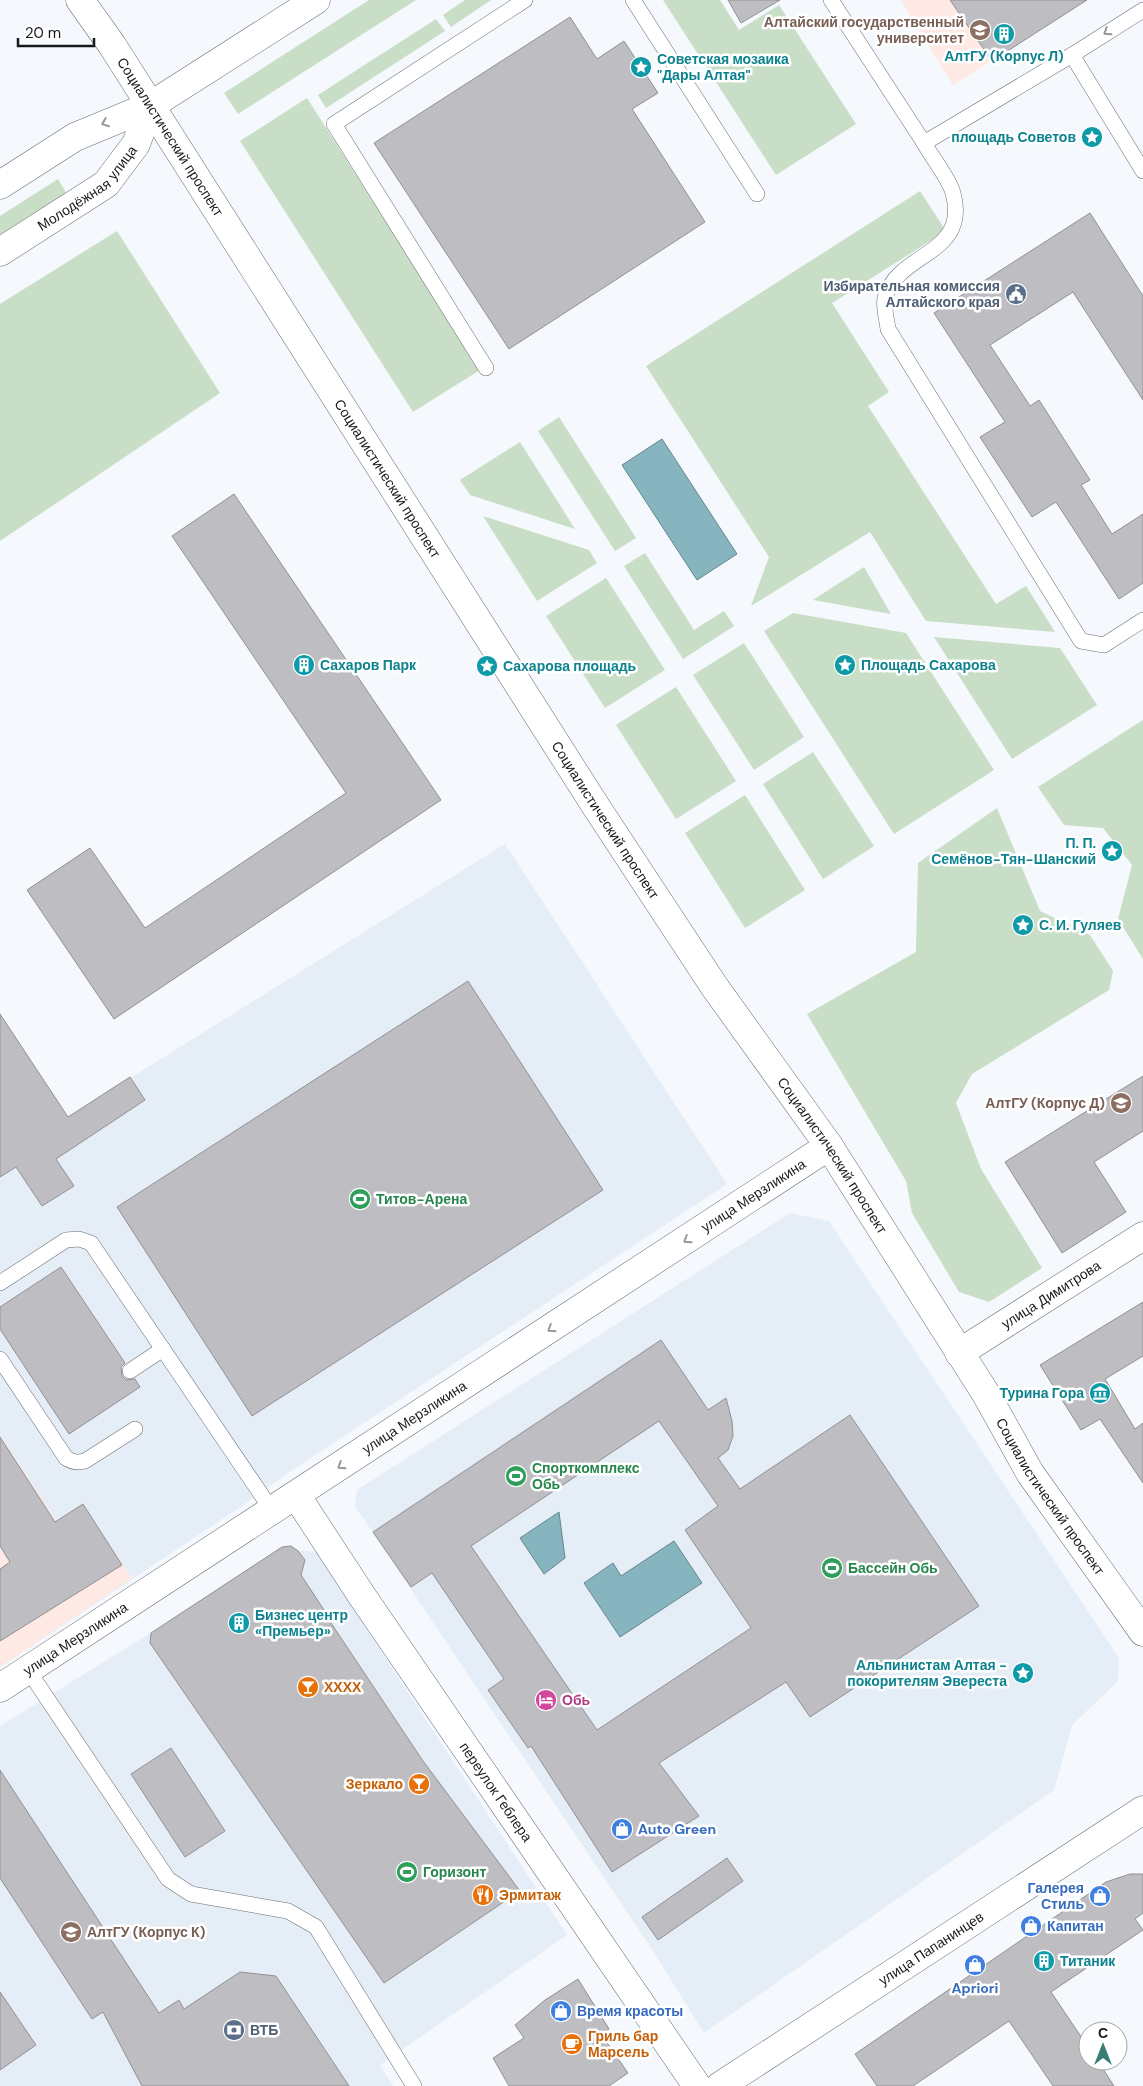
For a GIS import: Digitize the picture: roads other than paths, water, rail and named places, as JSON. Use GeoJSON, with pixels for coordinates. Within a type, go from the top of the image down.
{"type":"FeatureCollection","features":[{"type":"Feature","properties":{"kind":"street","name":"Социалистический проспект"},"geometry":{"type":"LineString","coordinates":[[80,0],[150,106],[611,830],[714,986],[829,1146],[986,1394],[1030,1473],[1143,1632]]}},
{"type":"Feature","properties":{"kind":"street"},"geometry":{"type":"LineString","coordinates":[[0,185],[75,137],[150,106],[316,0]]}},
{"type":"Feature","properties":{"kind":"street","name":"Молодёжная улица"},"geometry":{"type":"LineString","coordinates":[[0,252],[106,184],[136,144],[150,106]]}},
{"type":"Feature","properties":{"kind":"street","name":"улица Мерзликина"},"geometry":{"type":"LineString","coordinates":[[0,1688],[271,1509],[296,1495],[829,1146]]}},
{"type":"Feature","properties":{"kind":"street","name":"улица Димитрова"},"geometry":{"type":"LineString","coordinates":[[959,1353],[1143,1236]]}},
{"type":"Feature","properties":{"kind":"street","name":"переулок Геблера"},"geometry":{"type":"LineString","coordinates":[[296,1495],[362,1596],[697,2086]]}},
{"type":"Feature","properties":{"kind":"street","name":"улица Папанинцев"},"geometry":{"type":"LineString","coordinates":[[720,2086],[1141,1815]]}},
{"type":"Feature","properties":{"kind":"lane"},"geometry":{"type":"LineString","coordinates":[[486,368],[334,124],[525,0]]}},
{"type":"Feature","properties":{"kind":"lane"},"geometry":{"type":"LineString","coordinates":[[633,0],[758,194]]}},
{"type":"Feature","properties":{"kind":"lane"},"geometry":{"type":"LineString","coordinates":[[831,0],[953,192],[956,213],[947,240],[898,274],[885,299],[888,329],[1081,641],[1104,644],[1143,620]]}},
{"type":"Feature","properties":{"kind":"lane"},"geometry":{"type":"LineString","coordinates":[[924,144],[1143,10]]}},
{"type":"Feature","properties":{"kind":"lane"},"geometry":{"type":"LineString","coordinates":[[1072,55],[1143,171]]}},
{"type":"Feature","properties":{"kind":"lane"},"geometry":{"type":"LineString","coordinates":[[0,1283],[66,1240],[86,1240],[91,1243],[271,1509]]}},
{"type":"Feature","properties":{"kind":"lane"},"geometry":{"type":"LineString","coordinates":[[130,1371],[163,1349]]}},
{"type":"Feature","properties":{"kind":"lane"},"geometry":{"type":"LineString","coordinates":[[0,1359],[66,1458],[70,1461],[80,1463],[85,1461],[135,1429]]}},
{"type":"Feature","properties":{"kind":"lane"},"geometry":{"type":"LineString","coordinates":[[28,1670],[168,1879],[191,1894],[288,1911],[316,1927],[414,2086]]}},
{"type":"Feature","properties":{"kind":"water"},"geometry":{"type":"Polygon","coordinates":[[[662,439],[737,554],[697,580],[622,465],[662,439]]]}},
{"type":"Feature","properties":{"kind":"water"},"geometry":{"type":"Polygon","coordinates":[[[559,1512],[565,1558],[544,1574],[520,1538],[559,1512]]]}},
{"type":"Feature","properties":{"kind":"water"},"geometry":{"type":"Polygon","coordinates":[[[674,1541],[702,1583],[620,1637],[584,1583],[613,1563],[621,1576],[674,1541]]]}},
{"type":"Feature","properties":{"kind":"place","name":"Алтайский государственный университет"},"geometry":{"type":"Point","coordinates":[980,30]}},
{"type":"Feature","properties":{"kind":"place","name":"АлтГУ (Корпус Л)"},"geometry":{"type":"Point","coordinates":[1004,34]}},
{"type":"Feature","properties":{"kind":"place","name":"Советская мозаика \"Дары Алтая\""},"geometry":{"type":"Point","coordinates":[641,67]}},
{"type":"Feature","properties":{"kind":"place","name":"площадь Советов"},"geometry":{"type":"Point","coordinates":[1092,137]}},
{"type":"Feature","properties":{"kind":"place","name":"Избирательная комиссия Алтайского края"},"geometry":{"type":"Point","coordinates":[1016,294]}},
{"type":"Feature","properties":{"kind":"place","name":"Сахаров Парк"},"geometry":{"type":"Point","coordinates":[304,665]}},
{"type":"Feature","properties":{"kind":"place","name":"Площадь Сахарова"},"geometry":{"type":"Point","coordinates":[845,665]}},
{"type":"Feature","properties":{"kind":"place","name":"Сахарова площадь"},"geometry":{"type":"Point","coordinates":[487,666]}},
{"type":"Feature","properties":{"kind":"place","name":"П. П. Семёнов-Тян-Шанский"},"geometry":{"type":"Point","coordinates":[1112,851]}},
{"type":"Feature","properties":{"kind":"place","name":"С. И. Гуляев"},"geometry":{"type":"Point","coordinates":[1023,925]}},
{"type":"Feature","properties":{"kind":"place","name":"АлтГУ (Корпус Д)"},"geometry":{"type":"Point","coordinates":[1121,1103]}},
{"type":"Feature","properties":{"kind":"place","name":"Титов-Арена"},"geometry":{"type":"Point","coordinates":[360,1199]}},
{"type":"Feature","properties":{"kind":"place","name":"Турина Гора"},"geometry":{"type":"Point","coordinates":[1100,1393]}},
{"type":"Feature","properties":{"kind":"place","name":"Спорткомплекс Обь"},"geometry":{"type":"Point","coordinates":[516,1476]}},
{"type":"Feature","properties":{"kind":"place","name":"Бассейн Обь"},"geometry":{"type":"Point","coordinates":[832,1568]}},
{"type":"Feature","properties":{"kind":"place","name":"Бизнес центр «Премьер»"},"geometry":{"type":"Point","coordinates":[239,1623]}},
{"type":"Feature","properties":{"kind":"place","name":"Альпинистам Алтая - покорителям Эвереста"},"geometry":{"type":"Point","coordinates":[1023,1673]}},
{"type":"Feature","properties":{"kind":"place","name":"ХХХХ"},"geometry":{"type":"Point","coordinates":[308,1687]}},
{"type":"Feature","properties":{"kind":"place","name":"Обь"},"geometry":{"type":"Point","coordinates":[546,1700]}},
{"type":"Feature","properties":{"kind":"place","name":"Зеркало"},"geometry":{"type":"Point","coordinates":[419,1784]}},
{"type":"Feature","properties":{"kind":"place","name":"Auto Green"},"geometry":{"type":"Point","coordinates":[622,1829]}},
{"type":"Feature","properties":{"kind":"place","name":"Горизонт"},"geometry":{"type":"Point","coordinates":[407,1872]}},
{"type":"Feature","properties":{"kind":"place","name":"Эрмитаж"},"geometry":{"type":"Point","coordinates":[483,1895]}},
{"type":"Feature","properties":{"kind":"place","name":"Галерея Стиль"},"geometry":{"type":"Point","coordinates":[1100,1896]}},
{"type":"Feature","properties":{"kind":"place","name":"Капитан"},"geometry":{"type":"Point","coordinates":[1031,1926]}},
{"type":"Feature","properties":{"kind":"place","name":"АлтГУ (Корпус К)"},"geometry":{"type":"Point","coordinates":[71,1932]}},
{"type":"Feature","properties":{"kind":"place","name":"Титаник"},"geometry":{"type":"Point","coordinates":[1044,1961]}},
{"type":"Feature","properties":{"kind":"place","name":"Apriori"},"geometry":{"type":"Point","coordinates":[975,1965]}},
{"type":"Feature","properties":{"kind":"place","name":"Время красоты"},"geometry":{"type":"Point","coordinates":[561,2011]}},
{"type":"Feature","properties":{"kind":"place","name":"ВТБ"},"geometry":{"type":"Point","coordinates":[234,2030]}},
{"type":"Feature","properties":{"kind":"place","name":"Гриль бар Марсель"},"geometry":{"type":"Point","coordinates":[572,2044]}}]}
